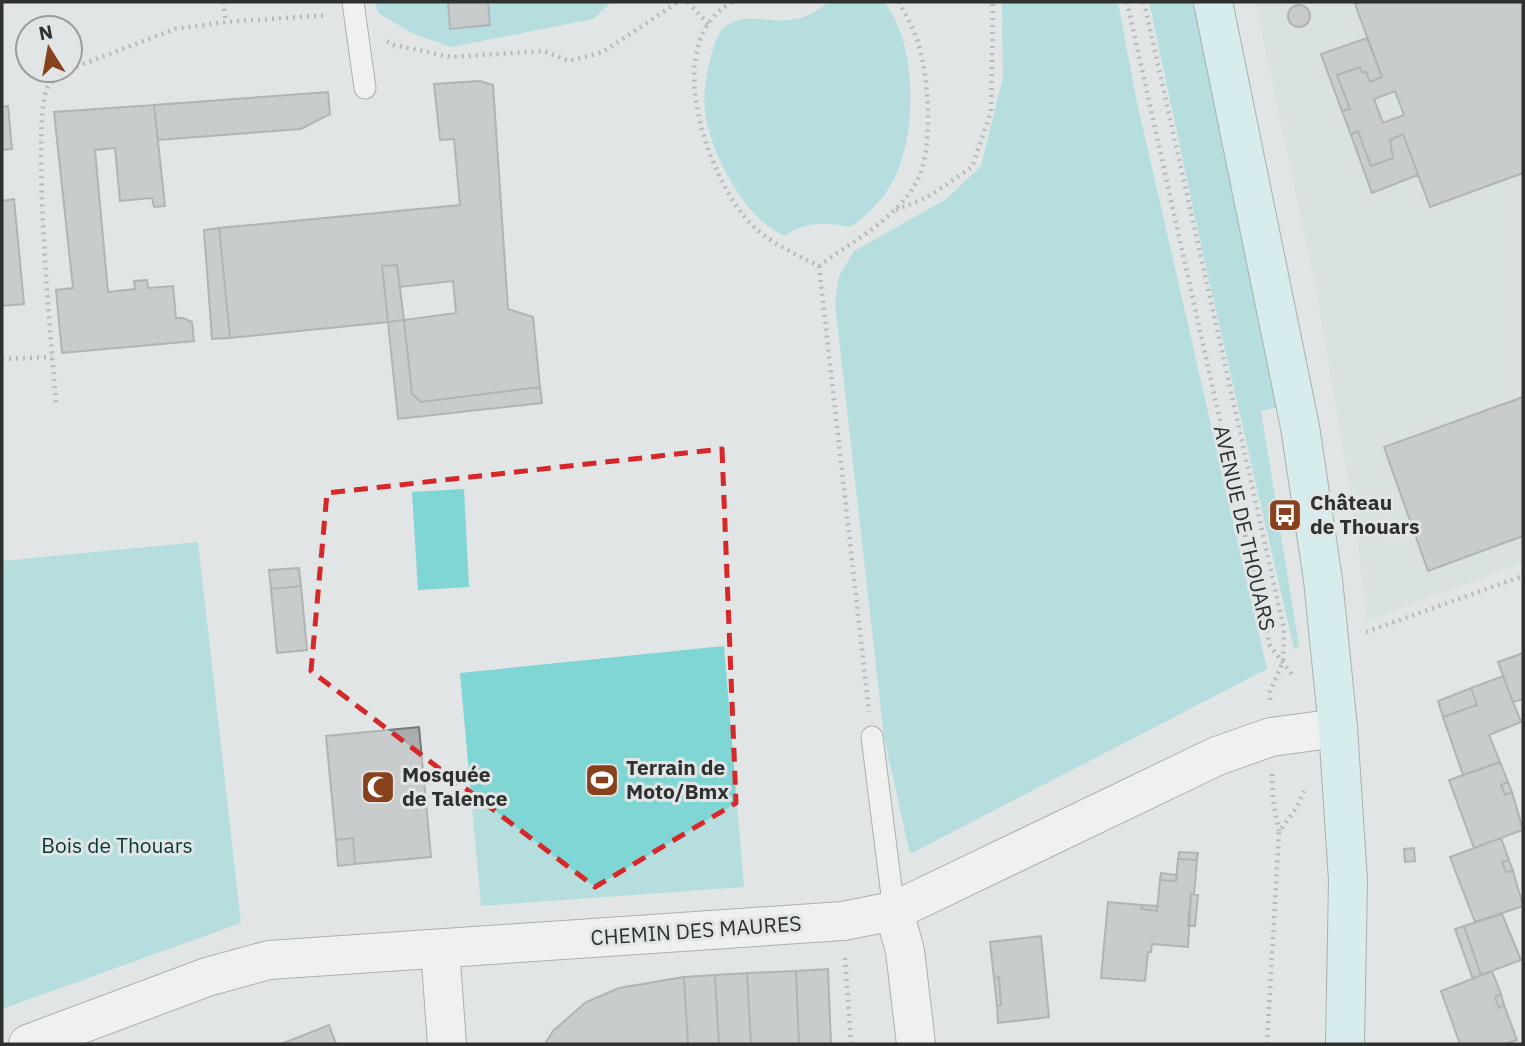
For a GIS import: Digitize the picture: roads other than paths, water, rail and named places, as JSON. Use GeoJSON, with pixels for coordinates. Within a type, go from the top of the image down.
{"type":"FeatureCollection","features":[{"type":"Feature","properties":{"kind":"street"},"geometry":{"type":"LineString","coordinates":[[1213,2],[1300,427],[1323,580],[1305,732],[1348,880],[1345,1044]]}},
{"type":"Feature","properties":{"kind":"street","name":"CHEMIN DES MAURES"},"geometry":{"type":"LineString","coordinates":[[28,1044],[207,977],[269,960],[843,921],[894,911],[1217,756],[1305,732]]}},
{"type":"Feature","properties":{"kind":"street"},"geometry":{"type":"LineString","coordinates":[[894,911],[905,951],[916,1044]]}},
{"type":"Feature","properties":{"kind":"street"},"geometry":{"type":"LineString","coordinates":[[440,949],[447,1044]]}},
{"type":"Feature","properties":{"kind":"lane"},"geometry":{"type":"LineString","coordinates":[[354,9],[365,88]]}},
{"type":"Feature","properties":{"kind":"lane"},"geometry":{"type":"LineString","coordinates":[[872,737],[894,911]]}},
{"type":"Feature","properties":{"kind":"place","name":"Château de Thouars"},"geometry":{"type":"Point","coordinates":[1285,515]}},
{"type":"Feature","properties":{"kind":"place","name":"Terrain de Moto/Bmx"},"geometry":{"type":"Point","coordinates":[602,780]}},
{"type":"Feature","properties":{"kind":"place","name":"Mosquée de Talence"},"geometry":{"type":"Point","coordinates":[378,787]}},
{"type":"Feature","properties":{"kind":"park label","name":"Bois de Thouars"},"geometry":{"type":"Point","coordinates":[117,846]}}]}
